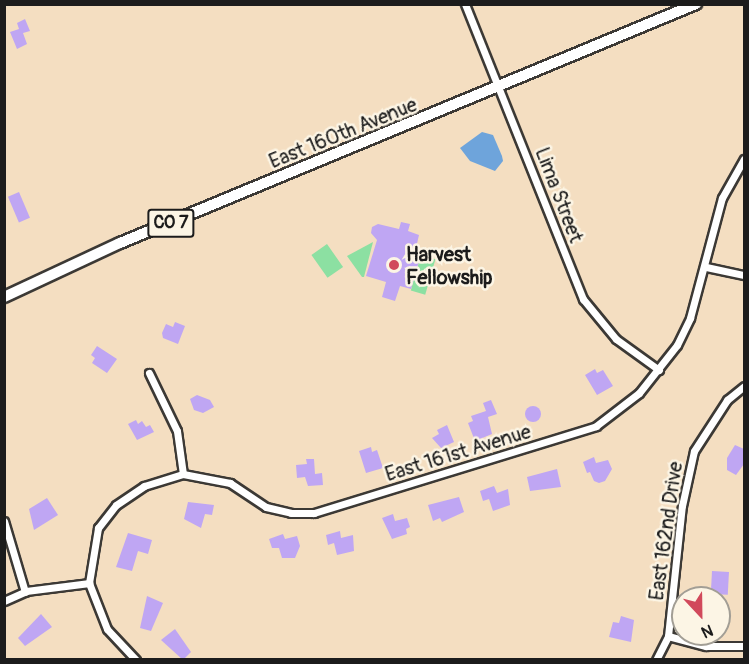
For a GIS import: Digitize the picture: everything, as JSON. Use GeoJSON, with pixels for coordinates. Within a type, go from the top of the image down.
{"type":"FeatureCollection","features":[{"type":"Feature","properties":{"kind":"main road","name":"East 160th Avenue"},"geometry":{"type":"LineString","coordinates":[[4,297],[120,243],[500,88],[696,4]]}},
{"type":"Feature","properties":{"kind":"street","name":"Lima Street"},"geometry":{"type":"LineString","coordinates":[[465,4],[583,299],[616,339],[659,370]]}},
{"type":"Feature","properties":{"kind":"street","name":"East 161st Avenue"},"geometry":{"type":"LineString","coordinates":[[89,583],[98,528],[116,506],[144,486],[164,476],[183,474],[230,483],[266,507],[291,513],[314,513],[578,434],[617,413],[659,370],[690,318],[706,267],[722,198],[744,159]]}},
{"type":"Feature","properties":{"kind":"street"},"geometry":{"type":"LineString","coordinates":[[706,267],[744,275]]}},
{"type":"Feature","properties":{"kind":"street"},"geometry":{"type":"LineString","coordinates":[[149,373],[177,431],[183,474]]}},
{"type":"Feature","properties":{"kind":"street","name":"East 162nd Drive"},"geometry":{"type":"LineString","coordinates":[[657,660],[668,636],[682,506],[694,451],[728,400],[744,386]]}},
{"type":"Feature","properties":{"kind":"street"},"geometry":{"type":"LineString","coordinates":[[4,521],[25,592]]}},
{"type":"Feature","properties":{"kind":"street"},"geometry":{"type":"LineString","coordinates":[[4,601],[25,592],[89,583],[103,624],[136,660]]}},
{"type":"Feature","properties":{"kind":"street"},"geometry":{"type":"LineString","coordinates":[[668,636],[706,646],[744,646]]}},
{"type":"Feature","properties":{"kind":"green space"},"geometry":{"type":"Polygon","coordinates":[[[373,242],[364,277],[362,277],[347,256],[373,242]]]}},
{"type":"Feature","properties":{"kind":"green space"},"geometry":{"type":"Polygon","coordinates":[[[327,244],[343,267],[327,278],[311,255],[327,244]]]}},
{"type":"Feature","properties":{"kind":"green space"},"geometry":{"type":"Polygon","coordinates":[[[421,255],[435,259],[425,295],[411,291],[421,255]]]}},
{"type":"Feature","properties":{"kind":"water"},"geometry":{"type":"Polygon","coordinates":[[[482,132],[493,135],[502,156],[503,161],[495,171],[470,161],[460,148],[482,132]]]}},
{"type":"Feature","properties":{"kind":"building"},"geometry":{"type":"Polygon","coordinates":[[[25,19],[30,31],[23,33],[27,44],[17,49],[10,32],[19,29],[17,23],[25,19]]]}},
{"type":"Feature","properties":{"kind":"building"},"geometry":{"type":"Polygon","coordinates":[[[19,192],[30,218],[19,222],[8,197],[19,192]]]}},
{"type":"Feature","properties":{"kind":"building","name":"Harvest Fellowship"},"geometry":{"type":"Polygon","coordinates":[[[401,222],[410,224],[408,231],[419,235],[415,252],[421,254],[411,289],[400,286],[395,301],[382,297],[386,282],[366,276],[377,240],[371,233],[372,227],[378,224],[399,229],[401,222]]]}},
{"type":"Feature","properties":{"kind":"building"},"geometry":{"type":"Polygon","coordinates":[[[175,322],[185,326],[178,344],[163,338],[162,333],[166,324],[173,327],[175,322]]]}},
{"type":"Feature","properties":{"kind":"building"},"geometry":{"type":"Polygon","coordinates":[[[97,346],[117,359],[107,373],[92,363],[95,358],[91,355],[97,346]]]}},
{"type":"Feature","properties":{"kind":"building"},"geometry":{"type":"Polygon","coordinates":[[[595,369],[597,373],[603,370],[613,386],[597,395],[585,375],[595,369]]]}},
{"type":"Feature","properties":{"kind":"building"},"geometry":{"type":"Polygon","coordinates":[[[197,395],[210,400],[214,407],[203,413],[194,410],[190,399],[197,395]]]}},
{"type":"Feature","properties":{"kind":"building"},"geometry":{"type":"Polygon","coordinates":[[[491,400],[497,414],[488,417],[492,434],[475,441],[468,423],[473,421],[471,416],[486,411],[483,403],[491,400]]]}},
{"type":"Feature","properties":{"kind":"building"},"geometry":{"type":"Polygon","coordinates":[[[533,406],[541,414],[533,422],[525,414],[533,406]]]}},
{"type":"Feature","properties":{"kind":"building"},"geometry":{"type":"Polygon","coordinates":[[[136,420],[138,424],[142,421],[146,427],[150,425],[154,432],[137,440],[128,424],[136,420]]]}},
{"type":"Feature","properties":{"kind":"building"},"geometry":{"type":"Polygon","coordinates":[[[447,425],[454,442],[441,448],[432,438],[439,434],[437,430],[447,425]]]}},
{"type":"Feature","properties":{"kind":"building"},"geometry":{"type":"Polygon","coordinates":[[[735,445],[744,449],[744,464],[736,475],[727,470],[727,458],[735,445]]]}},
{"type":"Feature","properties":{"kind":"building"},"geometry":{"type":"Polygon","coordinates":[[[371,447],[372,452],[377,450],[383,468],[366,473],[359,451],[371,447]]]}},
{"type":"Feature","properties":{"kind":"building"},"geometry":{"type":"Polygon","coordinates":[[[594,457],[596,463],[608,460],[612,469],[605,481],[599,483],[594,481],[590,472],[587,473],[583,462],[594,457]]]}},
{"type":"Feature","properties":{"kind":"building"},"geometry":{"type":"Polygon","coordinates":[[[306,459],[314,459],[315,474],[322,473],[323,485],[308,486],[305,477],[297,478],[296,465],[307,464],[306,459]]]}},
{"type":"Feature","properties":{"kind":"building"},"geometry":{"type":"Polygon","coordinates":[[[557,469],[561,487],[530,491],[527,477],[557,469]]]}},
{"type":"Feature","properties":{"kind":"building"},"geometry":{"type":"Polygon","coordinates":[[[494,486],[497,493],[508,489],[510,505],[493,511],[489,499],[483,501],[480,491],[494,486]]]}},
{"type":"Feature","properties":{"kind":"building"},"geometry":{"type":"Polygon","coordinates":[[[459,497],[464,512],[442,522],[440,518],[433,521],[428,505],[459,497]]]}},
{"type":"Feature","properties":{"kind":"building"},"geometry":{"type":"Polygon","coordinates":[[[47,498],[58,515],[34,530],[29,509],[47,498]]]}},
{"type":"Feature","properties":{"kind":"building"},"geometry":{"type":"Polygon","coordinates":[[[188,502],[214,505],[212,515],[205,514],[201,528],[184,519],[188,502]]]}},
{"type":"Feature","properties":{"kind":"building"},"geometry":{"type":"Polygon","coordinates":[[[393,514],[395,521],[407,518],[410,527],[406,529],[407,534],[392,539],[382,518],[393,514]]]}},
{"type":"Feature","properties":{"kind":"building"},"geometry":{"type":"Polygon","coordinates":[[[340,531],[341,538],[353,535],[354,551],[337,555],[334,543],[328,545],[326,535],[340,531]]]}},
{"type":"Feature","properties":{"kind":"building"},"geometry":{"type":"Polygon","coordinates":[[[128,533],[152,540],[148,554],[138,551],[132,571],[116,567],[128,533]]]}},
{"type":"Feature","properties":{"kind":"building"},"geometry":{"type":"Polygon","coordinates":[[[283,534],[285,539],[297,536],[300,546],[295,558],[282,558],[279,548],[272,548],[269,539],[283,534]]]}},
{"type":"Feature","properties":{"kind":"building"},"geometry":{"type":"Polygon","coordinates":[[[712,571],[729,572],[728,586],[711,586],[712,571]]]}},
{"type":"Feature","properties":{"kind":"building"},"geometry":{"type":"Polygon","coordinates":[[[147,596],[163,603],[151,631],[140,628],[147,596]]]}},
{"type":"Feature","properties":{"kind":"building"},"geometry":{"type":"Polygon","coordinates":[[[41,614],[52,627],[25,646],[18,638],[41,614]]]}},
{"type":"Feature","properties":{"kind":"building"},"geometry":{"type":"Polygon","coordinates":[[[621,616],[634,620],[631,642],[609,637],[613,622],[619,623],[621,616]]]}},
{"type":"Feature","properties":{"kind":"building"},"geometry":{"type":"Polygon","coordinates":[[[175,629],[191,652],[183,660],[161,640],[175,629]]]}},
{"type":"Feature","properties":{"kind":"place","name":"Harvest Fellowship"},"geometry":{"type":"Point","coordinates":[394,265]}}]}
